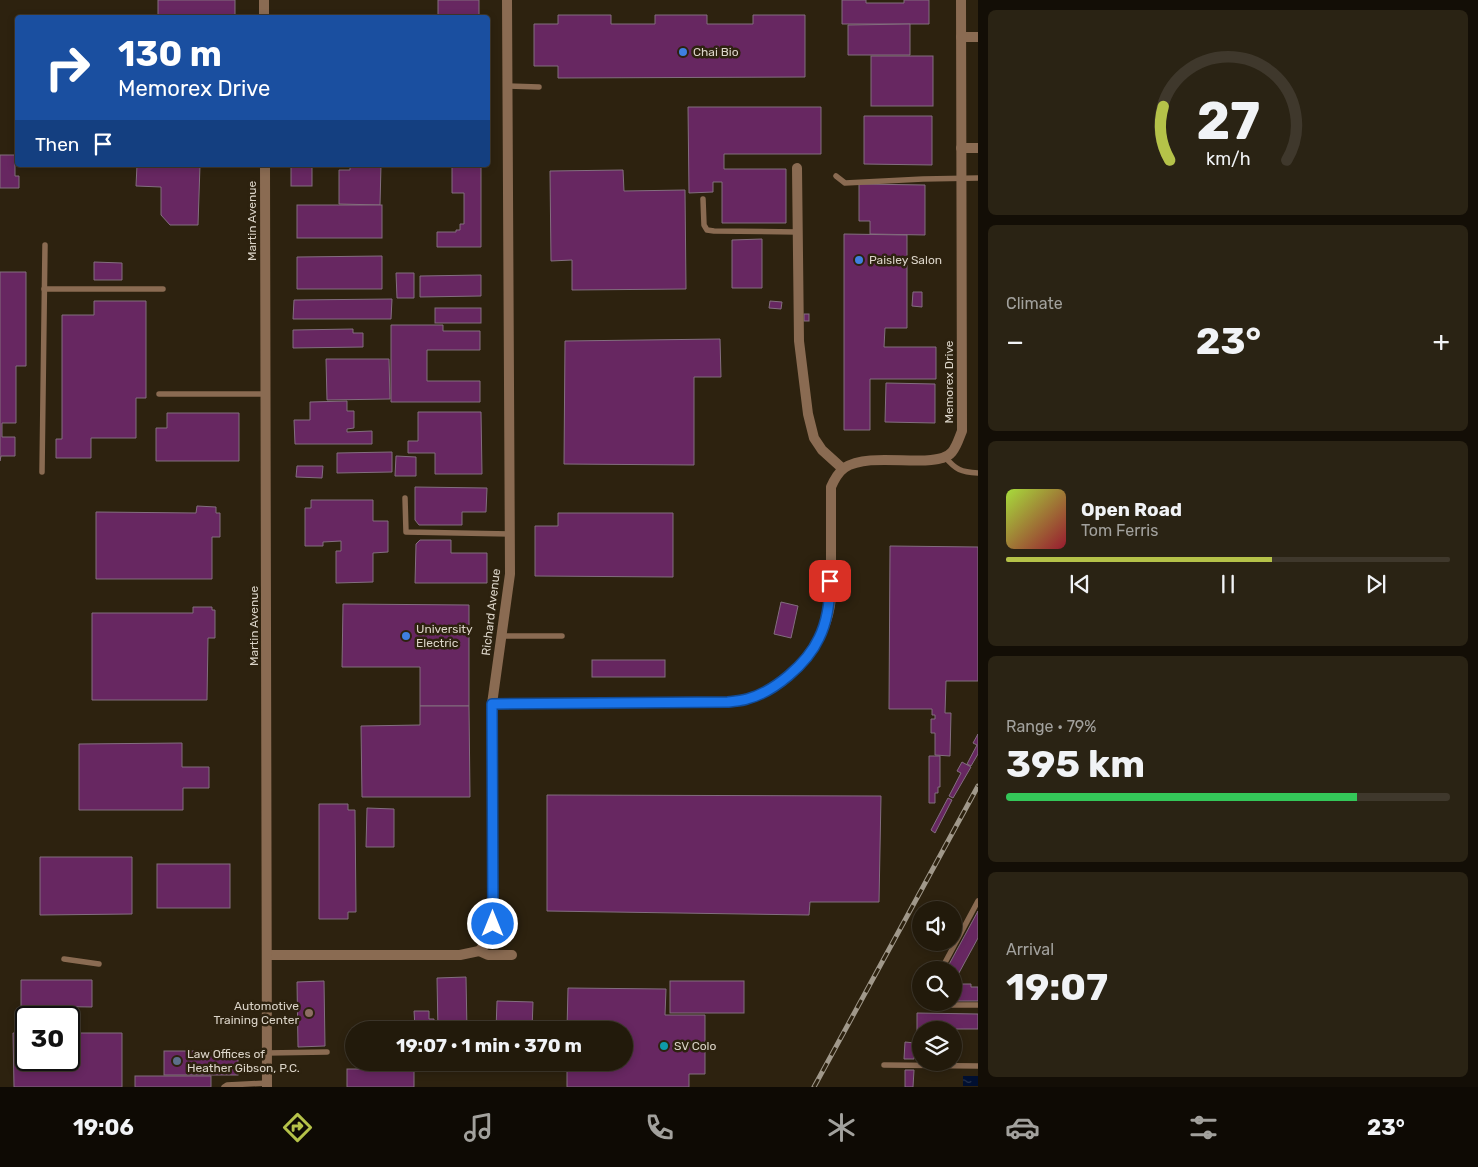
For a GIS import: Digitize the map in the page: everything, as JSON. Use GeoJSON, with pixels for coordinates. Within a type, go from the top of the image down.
{"type":"FeatureCollection","features":[{"type":"Feature","properties":{"kind":"street"},"geometry":{"type":"LineString","coordinates":[[264,0],[264,15]]}},
{"type":"Feature","properties":{"kind":"street","name":"Richard Avenue"},"geometry":{"type":"LineString","coordinates":[[480,951],[487,942],[493,924],[492,704],[510,574],[507,0]]}},
{"type":"Feature","properties":{"kind":"street","name":"Memorex Drive"},"geometry":{"type":"LineString","coordinates":[[945,456],[952,453],[962,431],[961,0]]}},
{"type":"Feature","properties":{"kind":"street"},"geometry":{"type":"LineString","coordinates":[[961,37],[978,37]]}},
{"type":"Feature","properties":{"kind":"street"},"geometry":{"type":"LineString","coordinates":[[961,148],[978,148]]}},
{"type":"Feature","properties":{"kind":"street","name":"Martin Avenue"},"geometry":{"type":"LineString","coordinates":[[265,167],[267,1085]]}},
{"type":"Feature","properties":{"kind":"street"},"geometry":{"type":"LineString","coordinates":[[797,168],[799,341],[808,414],[814,438],[822,450],[843,469]]}},
{"type":"Feature","properties":{"kind":"street"},"geometry":{"type":"LineString","coordinates":[[492,704],[728,702],[747,699],[762,693],[778,684],[800,664],[819,639],[826,620],[830,599],[830,487],[835,477],[843,469],[863,460],[922,461],[941,459],[945,456]]}},
{"type":"Feature","properties":{"kind":"street"},"geometry":{"type":"LineString","coordinates":[[268,956],[460,955],[480,951],[488,955],[512,955]]}},
{"type":"Feature","properties":{"kind":"lane"},"geometry":{"type":"LineString","coordinates":[[507,86],[539,87]]}},
{"type":"Feature","properties":{"kind":"lane"},"geometry":{"type":"LineString","coordinates":[[836,176],[845,183],[978,178]]}},
{"type":"Feature","properties":{"kind":"lane"},"geometry":{"type":"LineString","coordinates":[[703,199],[704,225],[707,230],[714,232],[797,232]]}},
{"type":"Feature","properties":{"kind":"lane"},"geometry":{"type":"LineString","coordinates":[[42,472],[45,245]]}},
{"type":"Feature","properties":{"kind":"lane"},"geometry":{"type":"LineString","coordinates":[[44,289],[163,289]]}},
{"type":"Feature","properties":{"kind":"lane"},"geometry":{"type":"LineString","coordinates":[[159,394],[266,394]]}},
{"type":"Feature","properties":{"kind":"lane"},"geometry":{"type":"LineString","coordinates":[[945,456],[953,466],[963,472],[978,473]]}},
{"type":"Feature","properties":{"kind":"lane"},"geometry":{"type":"LineString","coordinates":[[406,498],[406,532],[510,534]]}},
{"type":"Feature","properties":{"kind":"lane"},"geometry":{"type":"LineString","coordinates":[[501,636],[562,636]]}},
{"type":"Feature","properties":{"kind":"lane"},"geometry":{"type":"LineString","coordinates":[[946,961],[978,901]]}},
{"type":"Feature","properties":{"kind":"lane"},"geometry":{"type":"LineString","coordinates":[[64,959],[98,964]]}},
{"type":"Feature","properties":{"kind":"lane"},"geometry":{"type":"LineString","coordinates":[[962,1005],[978,1005]]}},
{"type":"Feature","properties":{"kind":"lane"},"geometry":{"type":"LineString","coordinates":[[267,1053],[327,1052]]}},
{"type":"Feature","properties":{"kind":"lane"},"geometry":{"type":"LineString","coordinates":[[884,1065],[978,1066]]}},
{"type":"Feature","properties":{"kind":"lane"},"geometry":{"type":"LineString","coordinates":[[224,1087],[227,1085],[267,1085]]}},
{"type":"Feature","properties":{"kind":"water"},"geometry":{"type":"Polygon","coordinates":[[[963,1076],[978,1076],[978,1086],[963,1086],[963,1076]]]}},
{"type":"Feature","properties":{"kind":"building"},"geometry":{"type":"Polygon","coordinates":[[[158,0],[235,0],[235,15],[158,15],[158,0]]]}},
{"type":"Feature","properties":{"kind":"building"},"geometry":{"type":"Polygon","coordinates":[[[438,0],[479,0],[479,15],[438,15],[438,0]]]}},
{"type":"Feature","properties":{"kind":"building"},"geometry":{"type":"Polygon","coordinates":[[[842,0],[866,0],[866,3],[904,3],[904,0],[929,0],[929,24],[842,24],[842,0]]]}},
{"type":"Feature","properties":{"kind":"building"},"geometry":{"type":"Polygon","coordinates":[[[558,15],[611,15],[611,24],[655,24],[655,15],[707,15],[707,24],[753,24],[753,15],[805,15],[805,77],[558,78],[558,66],[534,66],[534,24],[558,24],[558,15]]]}},
{"type":"Feature","properties":{"kind":"building"},"geometry":{"type":"Polygon","coordinates":[[[910,24],[910,55],[848,55],[848,25],[910,24]]]}},
{"type":"Feature","properties":{"kind":"building"},"geometry":{"type":"Polygon","coordinates":[[[871,56],[933,56],[933,106],[871,106],[871,56]]]}},
{"type":"Feature","properties":{"kind":"building"},"geometry":{"type":"Polygon","coordinates":[[[688,107],[821,107],[821,154],[724,154],[724,169],[786,169],[786,223],[722,223],[722,182],[713,182],[713,192],[689,193],[688,107]]]}},
{"type":"Feature","properties":{"kind":"building"},"geometry":{"type":"Polygon","coordinates":[[[864,116],[932,116],[932,165],[864,164],[864,116]]]}},
{"type":"Feature","properties":{"kind":"building"},"geometry":{"type":"Polygon","coordinates":[[[0,155],[15,155],[15,176],[19,176],[19,188],[0,188],[0,155]]]}},
{"type":"Feature","properties":{"kind":"building"},"geometry":{"type":"Polygon","coordinates":[[[137,167],[200,167],[198,225],[170,225],[161,215],[161,187],[136,186],[137,167]]]}},
{"type":"Feature","properties":{"kind":"building"},"geometry":{"type":"Polygon","coordinates":[[[291,167],[312,167],[312,186],[291,186],[291,167]]]}},
{"type":"Feature","properties":{"kind":"building"},"geometry":{"type":"Polygon","coordinates":[[[350,167],[381,167],[380,205],[339,204],[339,170],[350,170],[350,167]]]}},
{"type":"Feature","properties":{"kind":"building"},"geometry":{"type":"Polygon","coordinates":[[[452,167],[481,167],[481,247],[437,247],[437,232],[456,232],[456,230],[460,230],[460,224],[464,224],[464,193],[452,193],[452,167]]]}},
{"type":"Feature","properties":{"kind":"building"},"geometry":{"type":"Polygon","coordinates":[[[623,170],[624,191],[685,190],[686,289],[572,290],[572,260],[551,261],[550,171],[623,170]]]}},
{"type":"Feature","properties":{"kind":"building"},"geometry":{"type":"Polygon","coordinates":[[[859,184],[925,185],[925,235],[870,234],[870,221],[859,221],[859,184]]]}},
{"type":"Feature","properties":{"kind":"building"},"geometry":{"type":"Polygon","coordinates":[[[297,205],[382,205],[382,238],[297,238],[297,205]]]}},
{"type":"Feature","properties":{"kind":"building"},"geometry":{"type":"Polygon","coordinates":[[[844,234],[907,235],[907,328],[885,328],[884,347],[936,347],[936,379],[870,379],[870,430],[844,430],[844,234]]]}},
{"type":"Feature","properties":{"kind":"building"},"geometry":{"type":"Polygon","coordinates":[[[762,239],[762,288],[732,288],[732,240],[762,239]]]}},
{"type":"Feature","properties":{"kind":"building"},"geometry":{"type":"Polygon","coordinates":[[[382,256],[382,289],[297,289],[297,257],[382,256]]]}},
{"type":"Feature","properties":{"kind":"building"},"geometry":{"type":"Polygon","coordinates":[[[94,262],[122,263],[122,280],[94,280],[94,262]]]}},
{"type":"Feature","properties":{"kind":"building"},"geometry":{"type":"Polygon","coordinates":[[[0,272],[26,272],[26,366],[16,366],[16,423],[2,423],[2,437],[15,437],[15,456],[1,456],[0,461],[0,272]]]}},
{"type":"Feature","properties":{"kind":"building"},"geometry":{"type":"Polygon","coordinates":[[[396,273],[414,273],[414,298],[397,298],[396,273]]]}},
{"type":"Feature","properties":{"kind":"building"},"geometry":{"type":"Polygon","coordinates":[[[481,275],[481,296],[420,297],[420,276],[481,275]]]}},
{"type":"Feature","properties":{"kind":"building"},"geometry":{"type":"Polygon","coordinates":[[[913,292],[922,292],[922,307],[912,306],[913,292]]]}},
{"type":"Feature","properties":{"kind":"building"},"geometry":{"type":"Polygon","coordinates":[[[392,299],[391,319],[293,319],[294,300],[392,299]]]}},
{"type":"Feature","properties":{"kind":"building"},"geometry":{"type":"Polygon","coordinates":[[[94,301],[146,301],[146,398],[136,398],[136,438],[91,438],[91,458],[56,458],[56,439],[62,439],[62,315],[94,315],[94,301]]]}},
{"type":"Feature","properties":{"kind":"building"},"geometry":{"type":"Polygon","coordinates":[[[770,301],[782,302],[781,309],[769,308],[770,301]]]}},
{"type":"Feature","properties":{"kind":"building"},"geometry":{"type":"Polygon","coordinates":[[[435,308],[481,308],[481,323],[435,323],[435,308]]]}},
{"type":"Feature","properties":{"kind":"building"},"geometry":{"type":"Polygon","coordinates":[[[804,314],[809,314],[809,321],[804,321],[804,314]]]}},
{"type":"Feature","properties":{"kind":"building"},"geometry":{"type":"Polygon","coordinates":[[[391,325],[443,325],[443,331],[480,331],[480,350],[427,350],[427,381],[480,381],[480,402],[391,402],[391,325]]]}},
{"type":"Feature","properties":{"kind":"building"},"geometry":{"type":"Polygon","coordinates":[[[353,329],[353,333],[363,333],[363,347],[293,348],[293,330],[353,329]]]}},
{"type":"Feature","properties":{"kind":"building"},"geometry":{"type":"Polygon","coordinates":[[[720,339],[721,377],[694,377],[694,465],[564,464],[565,341],[720,339]]]}},
{"type":"Feature","properties":{"kind":"building"},"geometry":{"type":"Polygon","coordinates":[[[326,359],[389,359],[390,399],[327,400],[326,359]]]}},
{"type":"Feature","properties":{"kind":"building"},"geometry":{"type":"Polygon","coordinates":[[[886,383],[935,384],[935,423],[885,422],[886,383]]]}},
{"type":"Feature","properties":{"kind":"building"},"geometry":{"type":"Polygon","coordinates":[[[347,401],[347,411],[354,411],[354,428],[347,429],[347,432],[372,431],[372,444],[295,444],[294,420],[310,420],[310,402],[347,401]]]}},
{"type":"Feature","properties":{"kind":"building"},"geometry":{"type":"Polygon","coordinates":[[[418,412],[481,412],[482,474],[435,474],[435,453],[408,453],[408,441],[418,441],[418,412]]]}},
{"type":"Feature","properties":{"kind":"building"},"geometry":{"type":"Polygon","coordinates":[[[167,413],[239,413],[239,461],[156,461],[156,428],[167,428],[167,413]]]}},
{"type":"Feature","properties":{"kind":"building"},"geometry":{"type":"Polygon","coordinates":[[[392,452],[392,472],[337,473],[337,453],[392,452]]]}},
{"type":"Feature","properties":{"kind":"building"},"geometry":{"type":"Polygon","coordinates":[[[396,456],[416,457],[416,476],[395,476],[396,456]]]}},
{"type":"Feature","properties":{"kind":"building"},"geometry":{"type":"Polygon","coordinates":[[[297,466],[323,466],[322,478],[296,477],[297,466]]]}},
{"type":"Feature","properties":{"kind":"building"},"geometry":{"type":"Polygon","coordinates":[[[415,487],[487,488],[486,512],[462,512],[462,525],[419,525],[415,520],[415,487]]]}},
{"type":"Feature","properties":{"kind":"building"},"geometry":{"type":"Polygon","coordinates":[[[311,500],[373,500],[373,521],[388,521],[388,552],[373,553],[373,582],[336,583],[336,551],[341,551],[341,541],[323,542],[323,546],[305,546],[305,508],[311,508],[311,500]]]}},
{"type":"Feature","properties":{"kind":"building"},"geometry":{"type":"Polygon","coordinates":[[[197,506],[216,507],[216,513],[220,513],[220,537],[212,537],[212,579],[96,579],[96,512],[196,513],[197,506]]]}},
{"type":"Feature","properties":{"kind":"building"},"geometry":{"type":"Polygon","coordinates":[[[558,513],[673,513],[673,577],[535,576],[535,526],[558,526],[558,513]]]}},
{"type":"Feature","properties":{"kind":"building"},"geometry":{"type":"Polygon","coordinates":[[[420,540],[451,540],[451,553],[487,553],[487,583],[415,583],[416,544],[420,540]]]}},
{"type":"Feature","properties":{"kind":"building"},"geometry":{"type":"Polygon","coordinates":[[[890,546],[978,547],[978,681],[946,681],[945,713],[951,713],[950,756],[935,755],[935,733],[931,733],[931,719],[935,719],[935,715],[932,715],[932,709],[889,709],[890,546]]]}},
{"type":"Feature","properties":{"kind":"building"},"geometry":{"type":"Polygon","coordinates":[[[781,602],[798,606],[791,638],[774,634],[781,602]]]}},
{"type":"Feature","properties":{"kind":"building","name":"University Electric"},"geometry":{"type":"Polygon","coordinates":[[[343,604],[469,605],[469,706],[420,706],[420,667],[342,667],[343,604]]]}},
{"type":"Feature","properties":{"kind":"building"},"geometry":{"type":"Polygon","coordinates":[[[193,607],[212,607],[212,610],[215,610],[215,638],[208,638],[207,700],[92,700],[92,613],[193,613],[193,607]]]}},
{"type":"Feature","properties":{"kind":"building"},"geometry":{"type":"Polygon","coordinates":[[[592,660],[665,660],[665,677],[592,677],[592,660]]]}},
{"type":"Feature","properties":{"kind":"building"},"geometry":{"type":"Polygon","coordinates":[[[420,706],[469,706],[470,797],[362,797],[361,726],[420,725],[420,706]]]}},
{"type":"Feature","properties":{"kind":"building"},"geometry":{"type":"Polygon","coordinates":[[[978,734],[978,754],[971,766],[967,764],[977,745],[973,743],[978,734]]]}},
{"type":"Feature","properties":{"kind":"building"},"geometry":{"type":"Polygon","coordinates":[[[182,743],[182,767],[209,767],[209,788],[183,788],[183,810],[79,810],[79,744],[182,743]]]}},
{"type":"Feature","properties":{"kind":"building"},"geometry":{"type":"Polygon","coordinates":[[[929,756],[940,756],[940,787],[938,787],[938,793],[935,793],[935,803],[929,803],[929,756]]]}},
{"type":"Feature","properties":{"kind":"building"},"geometry":{"type":"Polygon","coordinates":[[[962,762],[971,767],[953,798],[949,796],[961,773],[957,771],[962,762]]]}},
{"type":"Feature","properties":{"kind":"building"},"geometry":{"type":"Polygon","coordinates":[[[547,795],[881,796],[879,902],[810,902],[809,915],[547,911],[547,795]]]}},
{"type":"Feature","properties":{"kind":"building"},"geometry":{"type":"Polygon","coordinates":[[[948,798],[952,800],[935,833],[931,830],[948,798]]]}},
{"type":"Feature","properties":{"kind":"building"},"geometry":{"type":"Polygon","coordinates":[[[319,804],[348,804],[348,810],[355,810],[356,912],[348,912],[348,919],[319,919],[319,804]]]}},
{"type":"Feature","properties":{"kind":"building"},"geometry":{"type":"Polygon","coordinates":[[[367,808],[394,809],[394,847],[366,847],[367,808]]]}},
{"type":"Feature","properties":{"kind":"building"},"geometry":{"type":"Polygon","coordinates":[[[40,857],[132,857],[132,914],[40,915],[40,857]]]}},
{"type":"Feature","properties":{"kind":"building"},"geometry":{"type":"Polygon","coordinates":[[[157,864],[230,864],[230,908],[157,908],[157,864]]]}},
{"type":"Feature","properties":{"kind":"building"},"geometry":{"type":"Polygon","coordinates":[[[978,911],[978,938],[962,967],[962,961],[951,961],[956,951],[962,951],[962,940],[978,911]]]}},
{"type":"Feature","properties":{"kind":"building"},"geometry":{"type":"Polygon","coordinates":[[[466,977],[467,1021],[438,1021],[437,978],[466,977]]]}},
{"type":"Feature","properties":{"kind":"building"},"geometry":{"type":"Polygon","coordinates":[[[21,980],[92,980],[92,1007],[21,1006],[21,980]]]}},
{"type":"Feature","properties":{"kind":"building"},"geometry":{"type":"Polygon","coordinates":[[[324,981],[325,1046],[298,1047],[297,982],[324,981]]]}},
{"type":"Feature","properties":{"kind":"building"},"geometry":{"type":"Polygon","coordinates":[[[670,981],[744,981],[744,1013],[670,1013],[670,981]]]}},
{"type":"Feature","properties":{"kind":"building"},"geometry":{"type":"Polygon","coordinates":[[[962,984],[971,984],[971,987],[978,987],[978,1001],[962,1001],[962,984]]]}},
{"type":"Feature","properties":{"kind":"building","name":"SV Colo"},"geometry":{"type":"Polygon","coordinates":[[[568,988],[666,989],[665,1015],[705,1015],[705,1074],[689,1074],[689,1087],[567,1087],[567,1071],[633,1071],[633,1021],[567,1021],[568,988]]]}},
{"type":"Feature","properties":{"kind":"building"},"geometry":{"type":"Polygon","coordinates":[[[497,1001],[533,1002],[532,1021],[496,1021],[497,1001]]]}},
{"type":"Feature","properties":{"kind":"building"},"geometry":{"type":"Polygon","coordinates":[[[414,1011],[429,1011],[429,1019],[434,1019],[434,1021],[415,1021],[414,1011]]]}},
{"type":"Feature","properties":{"kind":"building"},"geometry":{"type":"Polygon","coordinates":[[[917,1013],[978,1014],[978,1029],[962,1029],[962,1021],[917,1021],[917,1013]]]}},
{"type":"Feature","properties":{"kind":"building"},"geometry":{"type":"Polygon","coordinates":[[[13,1033],[15,1033],[15,1071],[80,1071],[80,1033],[122,1033],[122,1087],[14,1087],[13,1033]]]}},
{"type":"Feature","properties":{"kind":"building"},"geometry":{"type":"Polygon","coordinates":[[[905,1042],[912,1043],[912,1059],[904,1059],[905,1042]]]}},
{"type":"Feature","properties":{"kind":"building"},"geometry":{"type":"Polygon","coordinates":[[[164,1051],[238,1051],[238,1075],[164,1075],[164,1051]]]}},
{"type":"Feature","properties":{"kind":"building"},"geometry":{"type":"Polygon","coordinates":[[[905,1070],[912,1070],[914,1071],[913,1087],[905,1087],[905,1070]]]}},
{"type":"Feature","properties":{"kind":"building"},"geometry":{"type":"Polygon","coordinates":[[[347,1071],[414,1071],[414,1087],[347,1087],[347,1071]]]}},
{"type":"Feature","properties":{"kind":"building"},"geometry":{"type":"Polygon","coordinates":[[[135,1076],[211,1076],[211,1087],[135,1087],[135,1076]]]}},
{"type":"Feature","properties":{"kind":"railway"},"geometry":{"type":"LineString","coordinates":[[814,1087],[978,786]]}},
{"type":"Feature","properties":{"kind":"place","name":"Chai Bio"},"geometry":{"type":"Point","coordinates":[683,52]}},
{"type":"Feature","properties":{"kind":"place","name":"Paisley Salon"},"geometry":{"type":"Point","coordinates":[859,260]}},
{"type":"Feature","properties":{"kind":"place","name":"University Electric"},"geometry":{"type":"Point","coordinates":[406,636]}},
{"type":"Feature","properties":{"kind":"place","name":"Automotive Training Center"},"geometry":{"type":"Point","coordinates":[309,1013]}},
{"type":"Feature","properties":{"kind":"place","name":"SV Colo"},"geometry":{"type":"Point","coordinates":[664,1046]}},
{"type":"Feature","properties":{"kind":"place","name":"Law Offices of Heather Gibson, P.C."},"geometry":{"type":"Point","coordinates":[177,1061]}},
{"type":"Feature","properties":{"kind":"route"},"geometry":{"type":"LineString","coordinates":[[493,924],[492,704],[652,704],[728,702],[747,699],[778,684],[812,650],[819,639],[826,620],[830,599],[830,581]]}}]}
